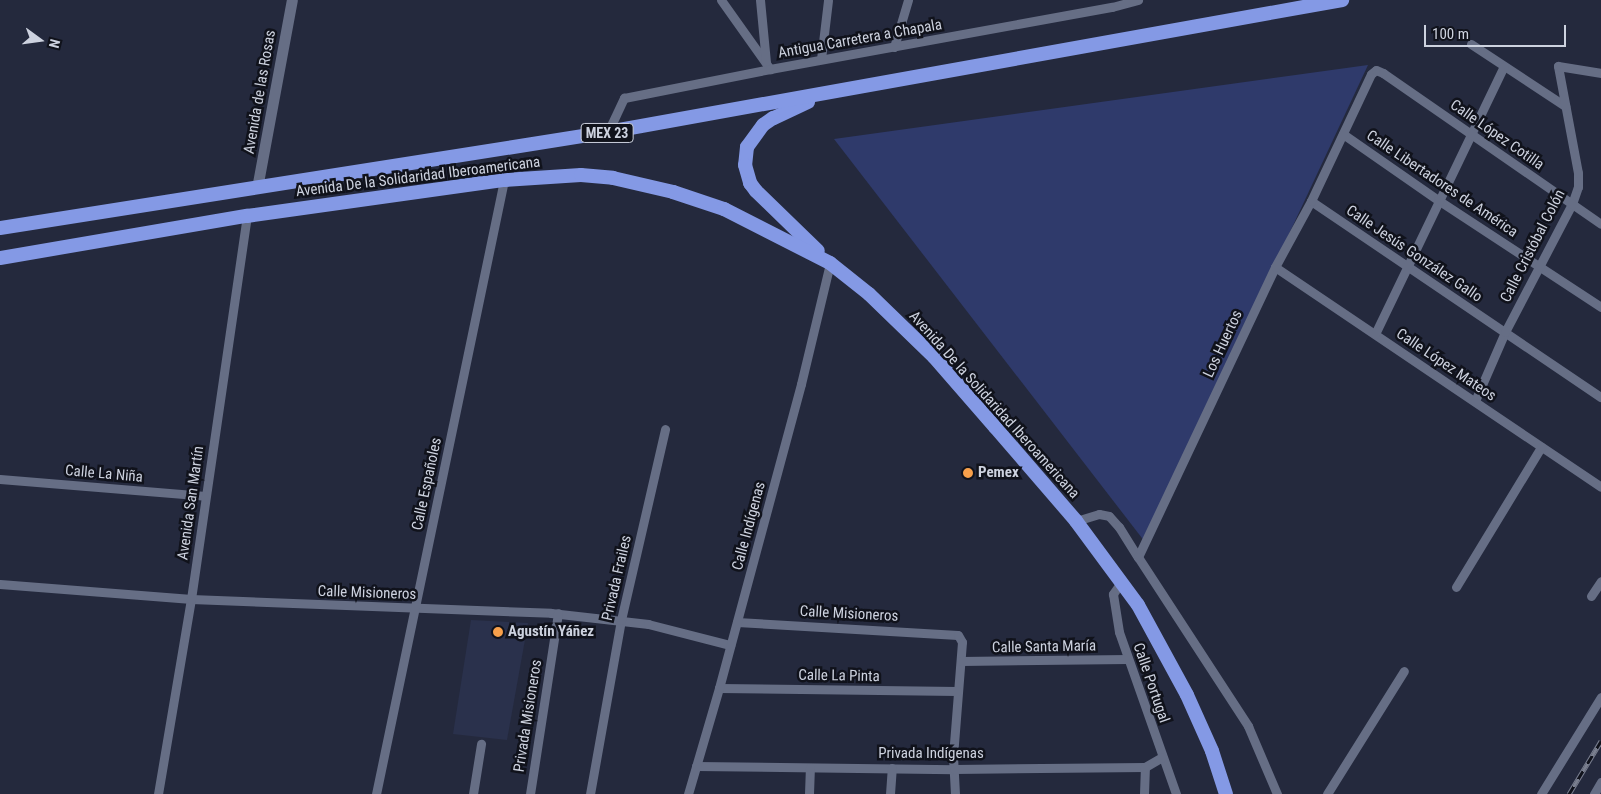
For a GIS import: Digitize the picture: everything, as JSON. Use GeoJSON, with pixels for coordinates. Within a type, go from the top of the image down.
{"type":"FeatureCollection","features":[{"type":"Feature","properties":{"kind":"highway","name":"Avenida De la Solidaridad Iberoamericana"},"geometry":{"type":"LineString","coordinates":[[0,228],[608,132],[1342,0]]}},
{"type":"Feature","properties":{"kind":"highway"},"geometry":{"type":"LineString","coordinates":[[824,94],[773,118],[763,126],[753,136],[747,147],[744,165],[750,183],[756,191],[830,263]]}},
{"type":"Feature","properties":{"kind":"highway","name":"Avenida De la Solidaridad Iberoamericana"},"geometry":{"type":"LineString","coordinates":[[0,258],[247,216],[504,180],[581,175],[613,178],[673,192],[724,208],[830,263],[876,300],[934,356],[1076,521],[1138,605],[1187,696],[1212,751],[1226,794]]}},
{"type":"Feature","properties":{"kind":"street","name":"Avenida de las Rosas"},"geometry":{"type":"LineString","coordinates":[[257,188],[292,0]]}},
{"type":"Feature","properties":{"kind":"street"},"geometry":{"type":"LineString","coordinates":[[720,0],[768,65]]}},
{"type":"Feature","properties":{"kind":"street"},"geometry":{"type":"LineString","coordinates":[[760,0],[768,65]]}},
{"type":"Feature","properties":{"kind":"street"},"geometry":{"type":"LineString","coordinates":[[821,59],[828,0]]}},
{"type":"Feature","properties":{"kind":"street"},"geometry":{"type":"LineString","coordinates":[[894,47],[908,0]]}},
{"type":"Feature","properties":{"kind":"street","name":"Antigua Carretera a Chapala"},"geometry":{"type":"LineString","coordinates":[[608,132],[624,98],[768,65],[821,59],[894,47],[1138,0]]}},
{"type":"Feature","properties":{"kind":"street"},"geometry":{"type":"LineString","coordinates":[[1471,44],[1565,106]]}},
{"type":"Feature","properties":{"kind":"street"},"geometry":{"type":"LineString","coordinates":[[1375,334],[1504,66]]}},
{"type":"Feature","properties":{"kind":"street","name":"Calle Cristóbal Colón"},"geometry":{"type":"LineString","coordinates":[[1475,401],[1505,332],[1572,204],[1578,187],[1578,173],[1558,66],[1601,74]]}},
{"type":"Feature","properties":{"kind":"street","name":"Calle López Cotilla"},"geometry":{"type":"LineString","coordinates":[[1376,70],[1383,72],[1601,224]]}},
{"type":"Feature","properties":{"kind":"street","name":"Los Huertos"},"geometry":{"type":"LineString","coordinates":[[1138,557],[1275,267],[1312,201],[1371,74],[1376,70]]}},
{"type":"Feature","properties":{"kind":"street","name":"Calle Libertadores de América"},"geometry":{"type":"LineString","coordinates":[[1344,134],[1438,200],[1601,307]]}},
{"type":"Feature","properties":{"kind":"street","name":"Calle Españoles"},"geometry":{"type":"LineString","coordinates":[[376,794],[504,180]]}},
{"type":"Feature","properties":{"kind":"street","name":"Calle Jesús González Gallo"},"geometry":{"type":"LineString","coordinates":[[1312,201],[1407,268],[1601,397]]}},
{"type":"Feature","properties":{"kind":"street","name":"Avenida San Martín"},"geometry":{"type":"LineString","coordinates":[[158,794],[191,599],[247,216]]}},
{"type":"Feature","properties":{"kind":"street","name":"Calle Indígenas"},"geometry":{"type":"LineString","coordinates":[[688,794],[720,688],[801,384],[830,263]]}},
{"type":"Feature","properties":{"kind":"street","name":"Calle López Mateos"},"geometry":{"type":"LineString","coordinates":[[1275,267],[1601,486]]}},
{"type":"Feature","properties":{"kind":"street","name":"Privada Frailes"},"geometry":{"type":"LineString","coordinates":[[590,794],[621,620],[665,429]]}},
{"type":"Feature","properties":{"kind":"street"},"geometry":{"type":"LineString","coordinates":[[1456,587],[1541,447]]}},
{"type":"Feature","properties":{"kind":"street","name":"Calle La Niña"},"geometry":{"type":"LineString","coordinates":[[0,479],[205,496]]}},
{"type":"Feature","properties":{"kind":"street"},"geometry":{"type":"LineString","coordinates":[[1076,521],[1099,514],[1109,516],[1119,527],[1248,726],[1276,794]]}},
{"type":"Feature","properties":{"kind":"street","name":"Calle Portugal"},"geometry":{"type":"LineString","coordinates":[[1122,581],[1113,594],[1119,632],[1176,794]]}},
{"type":"Feature","properties":{"kind":"street"},"geometry":{"type":"LineString","coordinates":[[1591,596],[1601,582]]}},
{"type":"Feature","properties":{"kind":"street","name":"Calle Misioneros"},"geometry":{"type":"LineString","coordinates":[[0,584],[191,599],[558,614],[648,624],[730,645]]}},
{"type":"Feature","properties":{"kind":"street","name":"Privada Misioneros"},"geometry":{"type":"LineString","coordinates":[[530,794],[558,614]]}},
{"type":"Feature","properties":{"kind":"street","name":"Calle Misioneros"},"geometry":{"type":"LineString","coordinates":[[737,622],[958,635],[962,642],[961,661]]}},
{"type":"Feature","properties":{"kind":"street","name":"Calle Santa María"},"geometry":{"type":"LineString","coordinates":[[961,661],[1128,660]]}},
{"type":"Feature","properties":{"kind":"street"},"geometry":{"type":"LineString","coordinates":[[955,794],[957,691],[961,661]]}},
{"type":"Feature","properties":{"kind":"street"},"geometry":{"type":"LineString","coordinates":[[1327,794],[1404,671]]}},
{"type":"Feature","properties":{"kind":"street","name":"Calle La Pinta"},"geometry":{"type":"LineString","coordinates":[[720,688],[957,691]]}},
{"type":"Feature","properties":{"kind":"street"},"geometry":{"type":"LineString","coordinates":[[1541,794],[1601,697]]}},
{"type":"Feature","properties":{"kind":"street"},"geometry":{"type":"LineString","coordinates":[[473,794],[481,744]]}},
{"type":"Feature","properties":{"kind":"street"},"geometry":{"type":"LineString","coordinates":[[1144,794],[1146,767],[1162,756]]}},
{"type":"Feature","properties":{"kind":"street","name":"Privada Indígenas"},"geometry":{"type":"LineString","coordinates":[[696,766],[954,769],[1146,767]]}},
{"type":"Feature","properties":{"kind":"street"},"geometry":{"type":"LineString","coordinates":[[810,768],[810,794]]}},
{"type":"Feature","properties":{"kind":"street"},"geometry":{"type":"LineString","coordinates":[[890,794],[892,768]]}},
{"type":"Feature","properties":{"kind":"street"},"geometry":{"type":"LineString","coordinates":[[1594,794],[1601,782]]}},
{"type":"Feature","properties":{"kind":"shaded area"},"geometry":{"type":"Polygon","coordinates":[[[1368,65],[1145,542],[834,139],[1368,65]]]}},
{"type":"Feature","properties":{"kind":"shaded area"},"geometry":{"type":"Polygon","coordinates":[[[471,620],[528,623],[507,740],[453,734],[471,620]]]}},
{"type":"Feature","properties":{"kind":"railway"},"geometry":{"type":"LineString","coordinates":[[1569,794],[1601,741]]}},
{"type":"Feature","properties":{"kind":"place","name":"Pemex"},"geometry":{"type":"Point","coordinates":[968,473]}},
{"type":"Feature","properties":{"kind":"place","name":"Agustín Yáñez"},"geometry":{"type":"Point","coordinates":[498,632]}}]}
